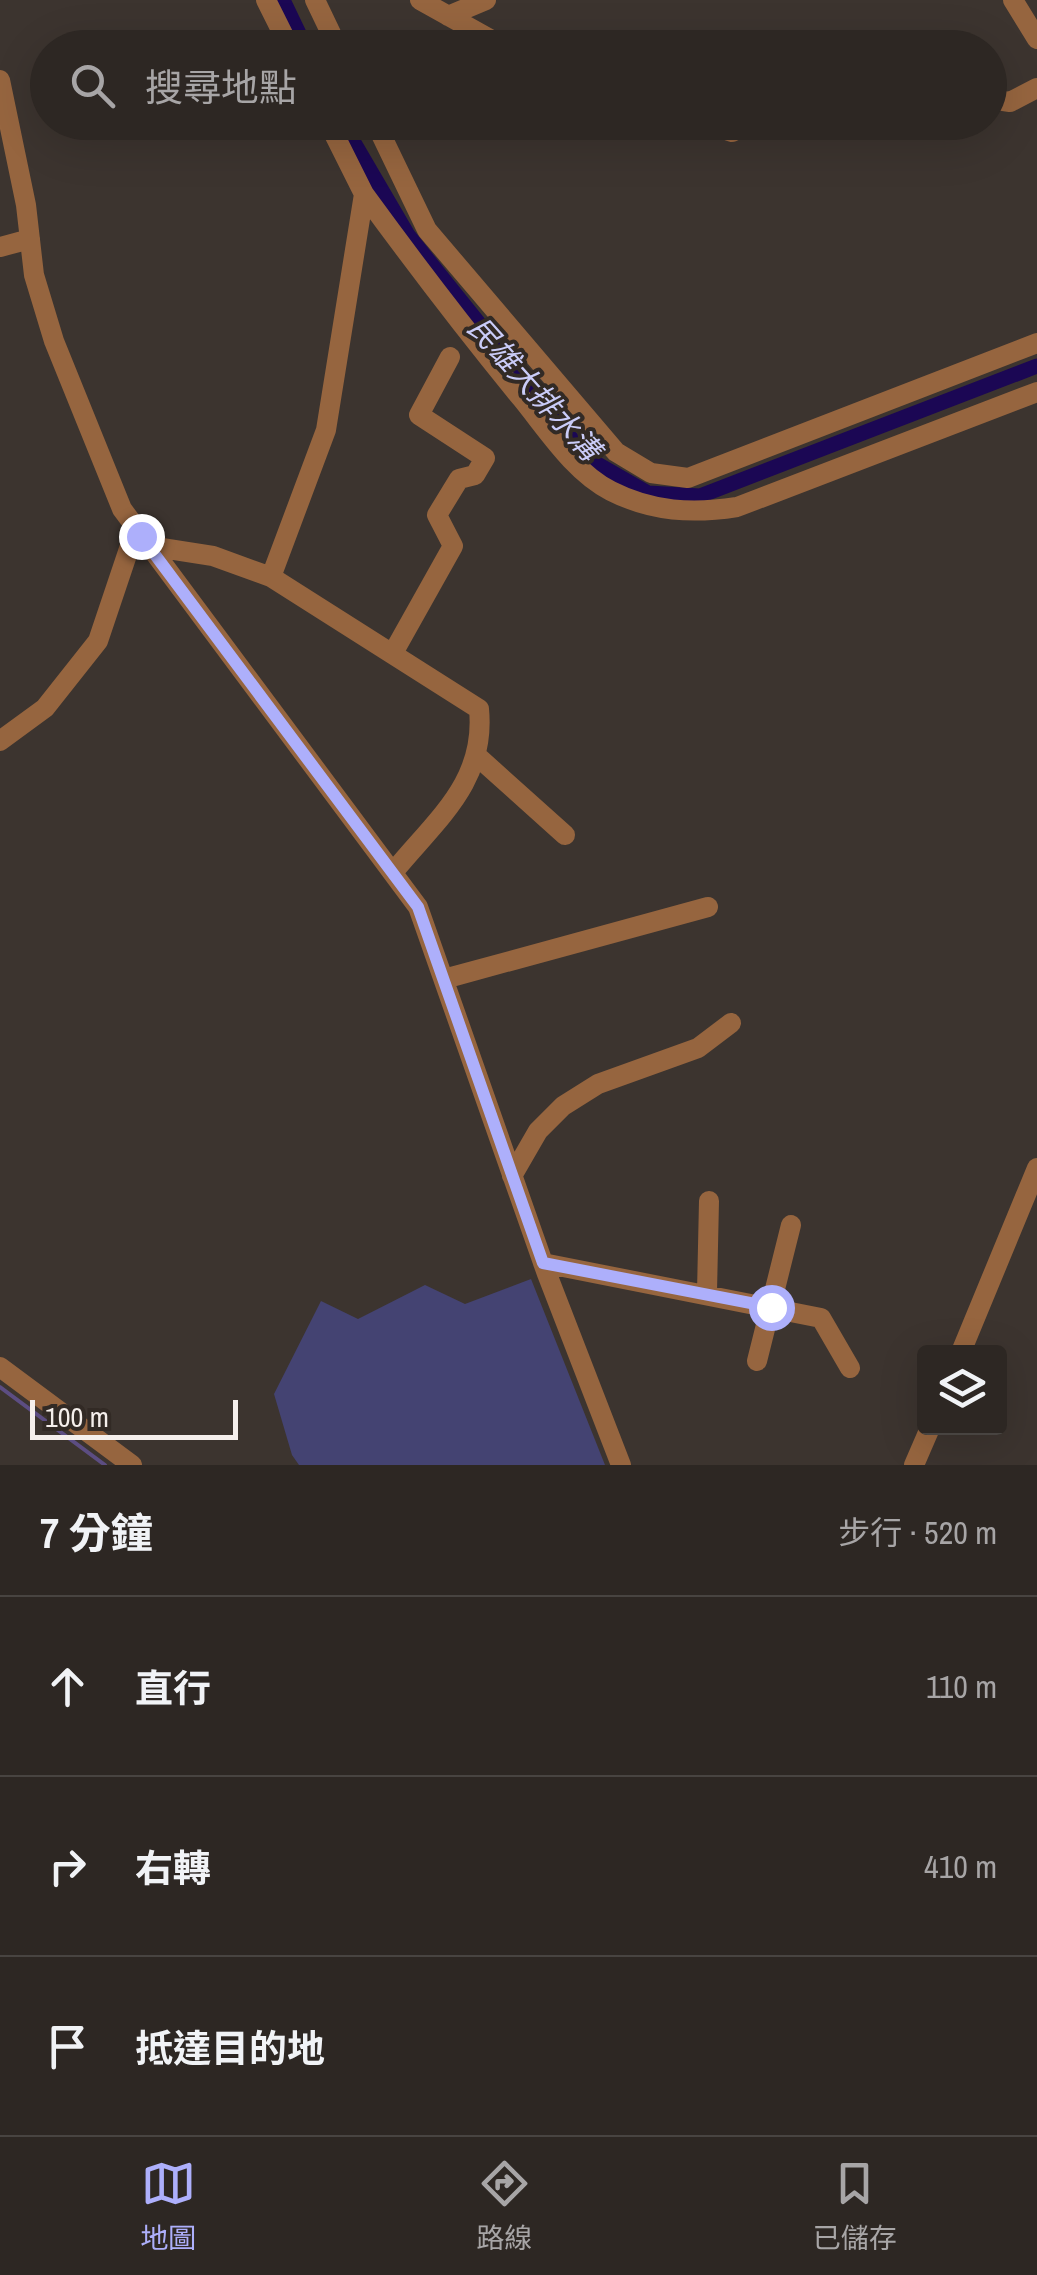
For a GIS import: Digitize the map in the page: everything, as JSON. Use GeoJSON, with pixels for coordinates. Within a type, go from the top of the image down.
{"type":"FeatureCollection","features":[{"type":"Feature","properties":{"kind":"street"},"geometry":{"type":"LineString","coordinates":[[266,0],[281,30]]}},
{"type":"Feature","properties":{"kind":"street"},"geometry":{"type":"LineString","coordinates":[[315,0],[329,30]]}},
{"type":"Feature","properties":{"kind":"street"},"geometry":{"type":"LineString","coordinates":[[420,0],[473,30]]}},
{"type":"Feature","properties":{"kind":"street"},"geometry":{"type":"LineString","coordinates":[[448,16],[486,0]]}},
{"type":"Feature","properties":{"kind":"street"},"geometry":{"type":"LineString","coordinates":[[1014,0],[1037,40]]}},
{"type":"Feature","properties":{"kind":"street"},"geometry":{"type":"LineString","coordinates":[[0,80],[34,275],[54,341],[122,509],[395,870],[418,907],[543,1263],[621,1465]]}},
{"type":"Feature","properties":{"kind":"street"},"geometry":{"type":"LineString","coordinates":[[1007,102],[1037,88]]}},
{"type":"Feature","properties":{"kind":"street"},"geometry":{"type":"LineString","coordinates":[[337,140],[364,194],[444,304],[571,459],[609,490],[645,504],[695,514],[737,507],[1037,392]]}},
{"type":"Feature","properties":{"kind":"street"},"geometry":{"type":"LineString","coordinates":[[384,140],[427,230],[616,452],[650,473],[688,478],[1037,343]]}},
{"type":"Feature","properties":{"kind":"street"},"geometry":{"type":"LineString","coordinates":[[271,577],[326,430],[364,194]]}},
{"type":"Feature","properties":{"kind":"street"},"geometry":{"type":"LineString","coordinates":[[0,247],[30,240]]}},
{"type":"Feature","properties":{"kind":"street"},"geometry":{"type":"LineString","coordinates":[[393,654],[452,546],[437,514],[460,479],[475,475],[485,458],[419,415],[450,357]]}},
{"type":"Feature","properties":{"kind":"street"},"geometry":{"type":"LineString","coordinates":[[0,741],[46,708],[98,641],[136,528]]}},
{"type":"Feature","properties":{"kind":"street"},"geometry":{"type":"LineString","coordinates":[[149,546],[213,556],[271,577],[480,709],[482,739],[471,778],[395,870]]}},
{"type":"Feature","properties":{"kind":"street"},"geometry":{"type":"LineString","coordinates":[[478,756],[565,834]]}},
{"type":"Feature","properties":{"kind":"street"},"geometry":{"type":"LineString","coordinates":[[444,980],[708,907]]}},
{"type":"Feature","properties":{"kind":"street"},"geometry":{"type":"LineString","coordinates":[[512,1176],[538,1131],[563,1106],[598,1084],[698,1048],[732,1023]]}},
{"type":"Feature","properties":{"kind":"street"},"geometry":{"type":"LineString","coordinates":[[963,1345],[1037,1168]]}},
{"type":"Feature","properties":{"kind":"street"},"geometry":{"type":"LineString","coordinates":[[707,1292],[710,1201]]}},
{"type":"Feature","properties":{"kind":"street"},"geometry":{"type":"LineString","coordinates":[[757,1361],[791,1225]]}},
{"type":"Feature","properties":{"kind":"street"},"geometry":{"type":"LineString","coordinates":[[543,1263],[707,1292],[821,1318],[850,1368]]}},
{"type":"Feature","properties":{"kind":"street"},"geometry":{"type":"LineString","coordinates":[[0,1367],[132,1465]]}},
{"type":"Feature","properties":{"kind":"street"},"geometry":{"type":"LineString","coordinates":[[914,1465],[927,1435]]}},
{"type":"Feature","properties":{"kind":"shaded area"},"geometry":{"type":"Polygon","coordinates":[[[531,1279],[605,1465],[299,1465],[292,1455],[274,1394],[321,1301],[358,1319],[425,1285],[465,1304],[531,1279]]]}},
{"type":"Feature","properties":{"kind":"waterway","name":"民雄大排水溝"},"geometry":{"type":"LineString","coordinates":[[283,0],[297,30]]}},
{"type":"Feature","properties":{"kind":"waterway","name":"民雄大排水溝"},"geometry":{"type":"LineString","coordinates":[[353,140],[408,235],[587,458],[648,493],[700,496],[1037,366]]}},
{"type":"Feature","properties":{"kind":"waterway"},"geometry":{"type":"LineString","coordinates":[[0,1387],[105,1465]]}},
{"type":"Feature","properties":{"kind":"route"},"geometry":{"type":"LineString","coordinates":[[141,536],[395,870],[418,907],[543,1263],[771,1307]]}}]}
